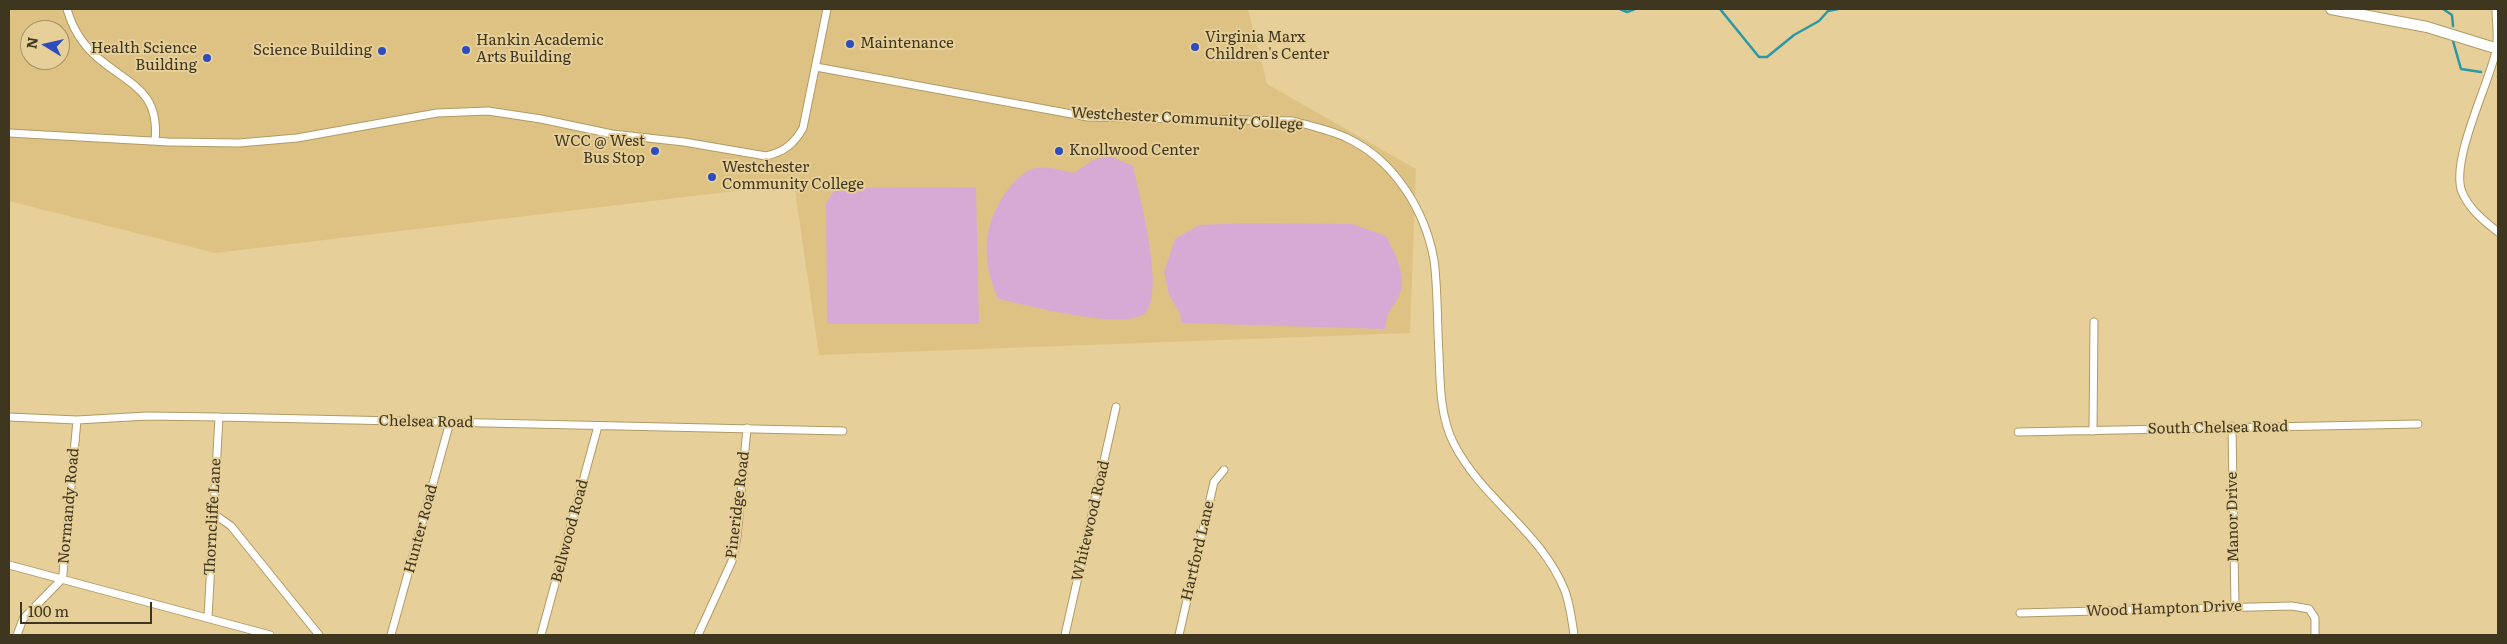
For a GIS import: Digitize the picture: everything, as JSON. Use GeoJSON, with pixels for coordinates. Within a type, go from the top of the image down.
{"type":"FeatureCollection","features":[{"type":"Feature","properties":{"kind":"main road"},"geometry":{"type":"LineString","coordinates":[[2331,9],[2427,27],[2497,49]]}},
{"type":"Feature","properties":{"kind":"street"},"geometry":{"type":"LineString","coordinates":[[67,9],[74,27],[87,47],[141,89],[150,101],[154,113],[155,141]]}},
{"type":"Feature","properties":{"kind":"street"},"geometry":{"type":"LineString","coordinates":[[9,133],[215,144],[262,142],[297,138],[437,113],[488,111],[541,119],[612,134],[684,142],[766,156],[777,154],[788,147],[800,134],[808,110],[827,9]]}},
{"type":"Feature","properties":{"kind":"street"},"geometry":{"type":"LineString","coordinates":[[2496,9],[2497,49],[2462,154],[2459,173],[2462,191],[2469,205],[2498,232]]}},
{"type":"Feature","properties":{"kind":"street","name":"Westchester Community College"},"geometry":{"type":"LineString","coordinates":[[816,66],[1088,117],[1293,121],[1322,128],[1347,138],[1365,149],[1401,183],[1419,210],[1427,232],[1434,261],[1442,396],[1445,419],[1453,442],[1480,484],[1546,556],[1565,591],[1574,635]]}},
{"type":"Feature","properties":{"kind":"street"},"geometry":{"type":"LineString","coordinates":[[2092,431],[2094,322]]}},
{"type":"Feature","properties":{"kind":"street","name":"Whitewood Road"},"geometry":{"type":"LineString","coordinates":[[1065,635],[1116,407]]}},
{"type":"Feature","properties":{"kind":"street","name":"Chelsea Road"},"geometry":{"type":"LineString","coordinates":[[9,417],[77,420],[147,416],[219,417],[843,431]]}},
{"type":"Feature","properties":{"kind":"street","name":"Thorncliffe Lane"},"geometry":{"type":"LineString","coordinates":[[208,617],[219,417]]}},
{"type":"Feature","properties":{"kind":"street","name":"Normandy Road"},"geometry":{"type":"LineString","coordinates":[[17,635],[24,619],[62,579],[77,420]]}},
{"type":"Feature","properties":{"kind":"street","name":"Hunter Road"},"geometry":{"type":"LineString","coordinates":[[391,635],[450,422]]}},
{"type":"Feature","properties":{"kind":"street","name":"South Chelsea Road"},"geometry":{"type":"LineString","coordinates":[[2018,432],[2232,426],[2418,424]]}},
{"type":"Feature","properties":{"kind":"street","name":"Bellwood Road"},"geometry":{"type":"LineString","coordinates":[[542,635],[598,426]]}},
{"type":"Feature","properties":{"kind":"street","name":"Manor Drive"},"geometry":{"type":"LineString","coordinates":[[2232,426],[2234,607]]}},
{"type":"Feature","properties":{"kind":"street","name":"Pineridge Road"},"geometry":{"type":"LineString","coordinates":[[698,635],[732,561],[737,537],[747,428]]}},
{"type":"Feature","properties":{"kind":"street","name":"Hartford Lane"},"geometry":{"type":"LineString","coordinates":[[1179,635],[1214,482],[1224,470]]}},
{"type":"Feature","properties":{"kind":"street"},"geometry":{"type":"LineString","coordinates":[[214,514],[231,526],[319,635]]}},
{"type":"Feature","properties":{"kind":"street"},"geometry":{"type":"LineString","coordinates":[[9,565],[270,635]]}},
{"type":"Feature","properties":{"kind":"street","name":"Wood Hampton Drive"},"geometry":{"type":"LineString","coordinates":[[2020,613],[2292,606],[2308,609],[2315,618],[2316,635]]}},
{"type":"Feature","properties":{"kind":"shaded area","name":"Westchester Community College"},"geometry":{"type":"Polygon","coordinates":[[[9,9],[1248,9],[1267,84],[1416,169],[1410,333],[819,355],[794,184],[215,253],[9,201],[9,9]]]}},
{"type":"Feature","properties":{"kind":"shaded area"},"geometry":{"type":"Polygon","coordinates":[[[1109,156],[1133,166],[1145,219],[1152,263],[1153,284],[1151,300],[1146,312],[1136,318],[1120,320],[1075,315],[998,299],[989,271],[987,244],[992,219],[1006,192],[1014,182],[1032,169],[1048,168],[1074,173],[1093,160],[1109,156]]]}},
{"type":"Feature","properties":{"kind":"shaded area"},"geometry":{"type":"Polygon","coordinates":[[[976,187],[979,324],[827,324],[826,203],[836,188],[976,187]]]}},
{"type":"Feature","properties":{"kind":"shaded area"},"geometry":{"type":"Polygon","coordinates":[[[1248,223],[1352,224],[1386,236],[1399,263],[1402,286],[1389,312],[1385,329],[1181,323],[1180,313],[1169,295],[1164,272],[1175,239],[1199,225],[1248,223]]]}},
{"type":"Feature","properties":{"kind":"waterway"},"geometry":{"type":"LineString","coordinates":[[1620,9],[1627,12],[1635,9]]}},
{"type":"Feature","properties":{"kind":"waterway"},"geometry":{"type":"LineString","coordinates":[[1720,9],[1759,57],[1767,57],[1794,35],[1819,21],[1828,11],[1838,9]]}},
{"type":"Feature","properties":{"kind":"waterway"},"geometry":{"type":"LineString","coordinates":[[2443,9],[2452,15],[2453,26]]}},
{"type":"Feature","properties":{"kind":"waterway"},"geometry":{"type":"LineString","coordinates":[[2453,41],[2461,69],[2481,72]]}},
{"type":"Feature","properties":{"kind":"place","name":"Maintenance"},"geometry":{"type":"Point","coordinates":[850,44]}},
{"type":"Feature","properties":{"kind":"place","name":"Virginia Marx Children's Center"},"geometry":{"type":"Point","coordinates":[1195,47]}},
{"type":"Feature","properties":{"kind":"place","name":"Hankin Academic Arts Building"},"geometry":{"type":"Point","coordinates":[466,50]}},
{"type":"Feature","properties":{"kind":"place","name":"Science Building"},"geometry":{"type":"Point","coordinates":[382,51]}},
{"type":"Feature","properties":{"kind":"place","name":"Health Science Building"},"geometry":{"type":"Point","coordinates":[207,58]}},
{"type":"Feature","properties":{"kind":"place","name":"WCC @ West Bus Stop"},"geometry":{"type":"Point","coordinates":[655,151]}},
{"type":"Feature","properties":{"kind":"place","name":"Knollwood Center"},"geometry":{"type":"Point","coordinates":[1059,151]}},
{"type":"Feature","properties":{"kind":"place","name":"Westchester Community College"},"geometry":{"type":"Point","coordinates":[712,177]}}]}
